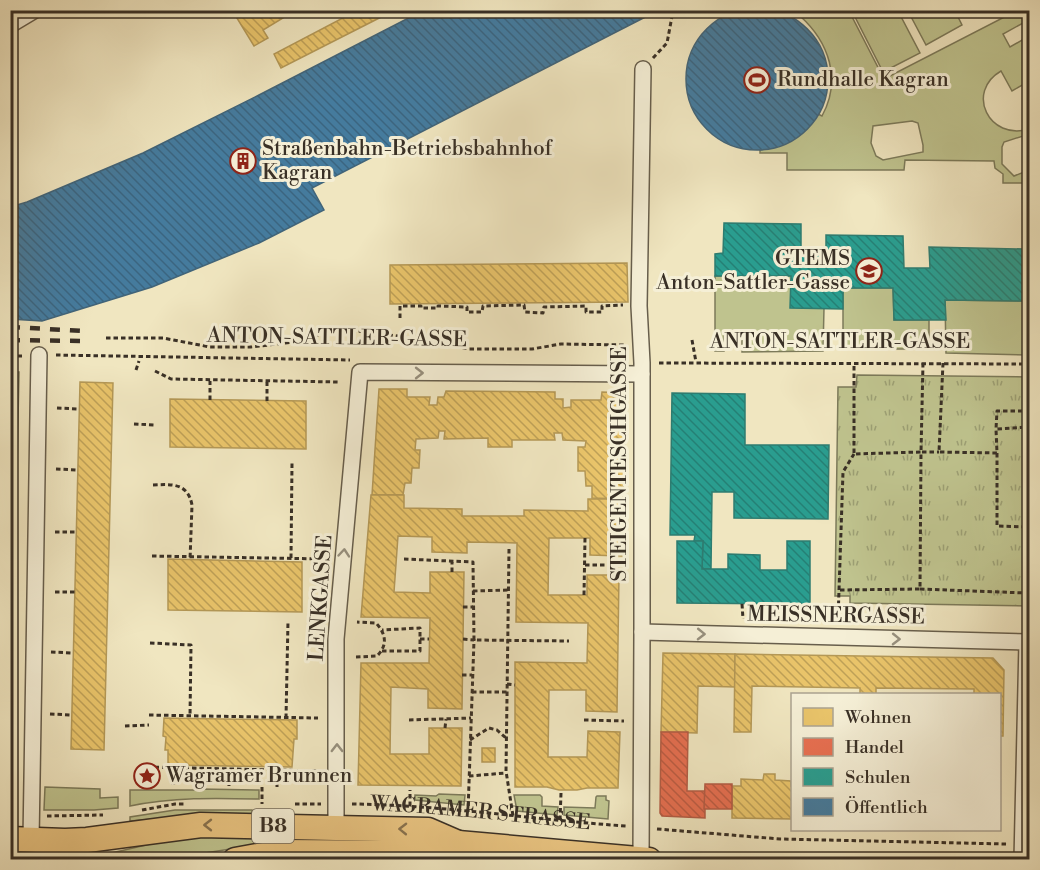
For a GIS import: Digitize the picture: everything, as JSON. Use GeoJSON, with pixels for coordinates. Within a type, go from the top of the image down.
{"type":"FeatureCollection","features":[{"type":"Feature","properties":{"kind":"main road","name":"WAGRAMER STRASSE"},"geometry":{"type":"LineString","coordinates":[[21,840],[87,840],[201,825],[336,827],[428,830],[458,843],[649,860]]}},
{"type":"Feature","properties":{"kind":"main road","name":"WAGRAMER STRASSE"},"geometry":{"type":"LineString","coordinates":[[235,860],[280,852],[422,853],[458,843]]}},
{"type":"Feature","properties":{"kind":"street"},"geometry":{"type":"LineString","coordinates":[[10,25],[35,10]]}},
{"type":"Feature","properties":{"kind":"street","name":"STEIGENTESCHGASSE"},"geometry":{"type":"LineString","coordinates":[[641,859],[646,369],[639,306],[643,69]]}},
{"type":"Feature","properties":{"kind":"street"},"geometry":{"type":"LineString","coordinates":[[21,840],[44,355]]}},
{"type":"Feature","properties":{"kind":"street","name":"ANTON-SATTLER-GASSE"},"geometry":{"type":"LineString","coordinates":[[357,366],[646,369]]}},
{"type":"Feature","properties":{"kind":"street","name":"LENKGASSE"},"geometry":{"type":"LineString","coordinates":[[336,827],[336,639],[357,366]]}},
{"type":"Feature","properties":{"kind":"street","name":"MEISSNERGASSE"},"geometry":{"type":"LineString","coordinates":[[642,632],[1028,642]]}},
{"type":"Feature","properties":{"kind":"street"},"geometry":{"type":"LineString","coordinates":[[1022,852],[1028,642]]}},
{"type":"Feature","properties":{"kind":"path"},"geometry":{"type":"LineString","coordinates":[[643,69],[667,43],[675,10]]}},
{"type":"Feature","properties":{"kind":"path"},"geometry":{"type":"LineString","coordinates":[[1023,275],[1029,273],[1029,261]]}},
{"type":"Feature","properties":{"kind":"path"},"geometry":{"type":"LineString","coordinates":[[400,318],[399,306],[467,307],[467,312],[482,312],[483,306],[524,305],[525,312],[543,312],[544,307],[586,306],[586,312],[602,312],[602,306],[624,305]]}},
{"type":"Feature","properties":{"kind":"path"},"geometry":{"type":"LineString","coordinates":[[106,338],[163,338],[210,347],[251,346],[294,342],[321,334],[362,331],[470,349],[532,349],[561,344],[628,345]]}},
{"type":"Feature","properties":{"kind":"path"},"geometry":{"type":"LineString","coordinates":[[693,340],[696,363]]}},
{"type":"Feature","properties":{"kind":"path","name":"ANTON-SATTLER-GASSE"},"geometry":{"type":"LineString","coordinates":[[44,355],[357,366]]}},
{"type":"Feature","properties":{"kind":"path"},"geometry":{"type":"LineString","coordinates":[[136,370],[139,361]]}},
{"type":"Feature","properties":{"kind":"path","name":"ANTON-SATTLER-GASSE"},"geometry":{"type":"LineString","coordinates":[[646,369],[696,363],[1029,363]]}},
{"type":"Feature","properties":{"kind":"path"},"geometry":{"type":"LineString","coordinates":[[837,637],[843,472],[854,454],[854,363]]}},
{"type":"Feature","properties":{"kind":"path"},"geometry":{"type":"LineString","coordinates":[[920,589],[923,363]]}},
{"type":"Feature","properties":{"kind":"path"},"geometry":{"type":"LineString","coordinates":[[939,452],[943,363]]}},
{"type":"Feature","properties":{"kind":"path"},"geometry":{"type":"LineString","coordinates":[[155,371],[171,379],[338,382]]}},
{"type":"Feature","properties":{"kind":"path"},"geometry":{"type":"LineString","coordinates":[[210,380],[210,400]]}},
{"type":"Feature","properties":{"kind":"path"},"geometry":{"type":"LineString","coordinates":[[267,381],[267,401]]}},
{"type":"Feature","properties":{"kind":"path"},"geometry":{"type":"LineString","coordinates":[[57,408],[79,409]]}},
{"type":"Feature","properties":{"kind":"path"},"geometry":{"type":"LineString","coordinates":[[1029,411],[997,411],[996,429],[997,526],[1029,527],[1026,593],[1026,600],[1029,600]]}},
{"type":"Feature","properties":{"kind":"path"},"geometry":{"type":"LineString","coordinates":[[134,424],[154,425]]}},
{"type":"Feature","properties":{"kind":"path"},"geometry":{"type":"LineString","coordinates":[[996,429],[1029,427]]}},
{"type":"Feature","properties":{"kind":"path"},"geometry":{"type":"LineString","coordinates":[[854,454],[997,453]]}},
{"type":"Feature","properties":{"kind":"path"},"geometry":{"type":"LineString","coordinates":[[291,558],[292,463]]}},
{"type":"Feature","properties":{"kind":"path"},"geometry":{"type":"LineString","coordinates":[[56,470],[78,470]]}},
{"type":"Feature","properties":{"kind":"path"},"geometry":{"type":"LineString","coordinates":[[153,484],[174,484],[186,490],[190,496],[192,505],[190,558]]}},
{"type":"Feature","properties":{"kind":"path"},"geometry":{"type":"LineString","coordinates":[[55,532],[76,532]]}},
{"type":"Feature","properties":{"kind":"path"},"geometry":{"type":"LineString","coordinates":[[584,595],[585,538]]}},
{"type":"Feature","properties":{"kind":"path"},"geometry":{"type":"LineString","coordinates":[[509,549],[506,773],[513,816]]}},
{"type":"Feature","properties":{"kind":"path"},"geometry":{"type":"LineString","coordinates":[[152,556],[278,560],[324,559]]}},
{"type":"Feature","properties":{"kind":"path"},"geometry":{"type":"LineString","coordinates":[[404,559],[473,562],[474,640],[468,812]]}},
{"type":"Feature","properties":{"kind":"path"},"geometry":{"type":"LineString","coordinates":[[452,561],[452,572]]}},
{"type":"Feature","properties":{"kind":"path"},"geometry":{"type":"LineString","coordinates":[[585,566],[626,565]]}},
{"type":"Feature","properties":{"kind":"path"},"geometry":{"type":"LineString","coordinates":[[840,590],[920,589],[1026,593]]}},
{"type":"Feature","properties":{"kind":"path"},"geometry":{"type":"LineString","coordinates":[[473,591],[509,590]]}},
{"type":"Feature","properties":{"kind":"path"},"geometry":{"type":"LineString","coordinates":[[55,592],[75,592]]}},
{"type":"Feature","properties":{"kind":"path"},"geometry":{"type":"LineString","coordinates":[[508,600],[516,600]]}},
{"type":"Feature","properties":{"kind":"path"},"geometry":{"type":"LineString","coordinates":[[742,604],[743,619]]}},
{"type":"Feature","properties":{"kind":"path"},"geometry":{"type":"LineString","coordinates":[[463,607],[473,607]]}},
{"type":"Feature","properties":{"kind":"path"},"geometry":{"type":"LineString","coordinates":[[286,717],[288,621]]}},
{"type":"Feature","properties":{"kind":"path"},"geometry":{"type":"LineString","coordinates":[[356,657],[377,656],[382,651],[386,639],[376,623],[357,622]]}},
{"type":"Feature","properties":{"kind":"path"},"geometry":{"type":"LineString","coordinates":[[382,630],[420,628],[420,651],[382,651]]}},
{"type":"Feature","properties":{"kind":"path"},"geometry":{"type":"LineString","coordinates":[[420,639],[429,639]]}},
{"type":"Feature","properties":{"kind":"path"},"geometry":{"type":"LineString","coordinates":[[463,639],[569,641]]}},
{"type":"Feature","properties":{"kind":"path"},"geometry":{"type":"LineString","coordinates":[[150,644],[191,645],[189,717]]}},
{"type":"Feature","properties":{"kind":"path"},"geometry":{"type":"LineString","coordinates":[[51,652],[73,653]]}},
{"type":"Feature","properties":{"kind":"path"},"geometry":{"type":"LineString","coordinates":[[462,675],[472,675]]}},
{"type":"Feature","properties":{"kind":"path"},"geometry":{"type":"LineString","coordinates":[[507,684],[515,685]]}},
{"type":"Feature","properties":{"kind":"path"},"geometry":{"type":"LineString","coordinates":[[472,692],[507,692]]}},
{"type":"Feature","properties":{"kind":"path"},"geometry":{"type":"LineString","coordinates":[[50,714],[72,715]]}},
{"type":"Feature","properties":{"kind":"path"},"geometry":{"type":"LineString","coordinates":[[149,715],[318,718]]}},
{"type":"Feature","properties":{"kind":"path"},"geometry":{"type":"LineString","coordinates":[[409,720],[471,718]]}},
{"type":"Feature","properties":{"kind":"path"},"geometry":{"type":"LineString","coordinates":[[445,728],[446,719]]}},
{"type":"Feature","properties":{"kind":"path"},"geometry":{"type":"LineString","coordinates":[[584,720],[624,721]]}},
{"type":"Feature","properties":{"kind":"path"},"geometry":{"type":"LineString","coordinates":[[125,726],[149,725]]}},
{"type":"Feature","properties":{"kind":"path"},"geometry":{"type":"LineString","coordinates":[[470,740],[489,728],[497,730],[506,738]]}},
{"type":"Feature","properties":{"kind":"path"},"geometry":{"type":"LineString","coordinates":[[147,767],[318,771]]}},
{"type":"Feature","properties":{"kind":"path"},"geometry":{"type":"LineString","coordinates":[[173,768],[173,785]]}},
{"type":"Feature","properties":{"kind":"path"},"geometry":{"type":"LineString","coordinates":[[228,769],[229,786]]}},
{"type":"Feature","properties":{"kind":"path"},"geometry":{"type":"LineString","coordinates":[[277,770],[277,787]]}},
{"type":"Feature","properties":{"kind":"path"},"geometry":{"type":"LineString","coordinates":[[469,776],[506,773]]}},
{"type":"Feature","properties":{"kind":"path"},"geometry":{"type":"LineString","coordinates":[[262,787],[262,804]]}},
{"type":"Feature","properties":{"kind":"path"},"geometry":{"type":"LineString","coordinates":[[410,790],[410,806]]}},
{"type":"Feature","properties":{"kind":"path"},"geometry":{"type":"LineString","coordinates":[[561,793],[561,820]]}},
{"type":"Feature","properties":{"kind":"path","name":"WAGRAMER STRASSE"},"geometry":{"type":"LineString","coordinates":[[345,804],[433,807],[616,825]]}},
{"type":"Feature","properties":{"kind":"path"},"geometry":{"type":"LineString","coordinates":[[641,827],[754,837],[1022,852]]}},
{"type":"Feature","properties":{"kind":"green space"},"geometry":{"type":"Polygon","coordinates":[[[810,10],[849,11],[884,79],[1016,11],[1029,11],[1029,36],[1029,95],[1024,84],[1012,91],[1001,71],[990,80],[983,102],[993,121],[1003,128],[1015,131],[1029,129],[1029,142],[1023,136],[1004,142],[1002,164],[1014,176],[1029,170],[1029,223],[1023,223],[1024,183],[1003,183],[1003,174],[995,168],[994,161],[905,160],[904,170],[787,170],[787,153],[760,153],[760,150],[786,143],[801,134],[818,114],[822,116],[828,102],[831,89],[829,62],[818,38],[800,16],[810,10]],[[1023,23],[1003,34],[1010,47],[1029,36],[1023,23]],[[912,121],[873,126],[871,143],[876,156],[883,160],[923,152],[918,123],[912,121]]]}},
{"type":"Feature","properties":{"kind":"green space"},"geometry":{"type":"Polygon","coordinates":[[[852,11],[898,11],[920,53],[883,72],[852,11]]]}},
{"type":"Feature","properties":{"kind":"green space"},"geometry":{"type":"Polygon","coordinates":[[[908,11],[955,11],[962,25],[926,45],[908,11]]]}},
{"type":"Feature","properties":{"kind":"green space"},"geometry":{"type":"Polygon","coordinates":[[[715,276],[791,276],[824,308],[823,351],[742,352],[742,333],[724,333],[724,351],[715,351],[715,276]]]}},
{"type":"Feature","properties":{"kind":"green space"},"geometry":{"type":"Polygon","coordinates":[[[1023,279],[1029,279],[1029,355],[946,353],[945,300],[1023,301],[1023,279]]]}},
{"type":"Feature","properties":{"kind":"green space"},"geometry":{"type":"Polygon","coordinates":[[[843,288],[893,288],[894,320],[929,320],[929,349],[843,349],[843,288]]]}},
{"type":"Feature","properties":{"kind":"green space"},"geometry":{"type":"Polygon","coordinates":[[[10,372],[19,372],[11,755],[10,372]]]}},
{"type":"Feature","properties":{"kind":"green space"},"geometry":{"type":"Polygon","coordinates":[[[857,375],[1029,377],[1029,606],[850,603],[850,596],[835,596],[838,387],[856,387],[857,375]]]}},
{"type":"Feature","properties":{"kind":"green space"},"geometry":{"type":"Polygon","coordinates":[[[45,787],[100,789],[100,798],[118,797],[118,808],[44,810],[45,787]]]}},
{"type":"Feature","properties":{"kind":"green space"},"geometry":{"type":"Polygon","coordinates":[[[130,790],[259,790],[259,799],[210,798],[130,806],[130,790]]]}},
{"type":"Feature","properties":{"kind":"green space"},"geometry":{"type":"Polygon","coordinates":[[[439,794],[465,795],[464,805],[415,800],[415,795],[436,796],[439,794]]]}},
{"type":"Feature","properties":{"kind":"green space"},"geometry":{"type":"Polygon","coordinates":[[[514,795],[540,795],[542,806],[558,807],[557,815],[517,811],[514,795]]]}},
{"type":"Feature","properties":{"kind":"green space"},"geometry":{"type":"Polygon","coordinates":[[[597,796],[606,796],[606,800],[609,801],[608,819],[564,815],[564,807],[595,808],[597,796]]]}},
{"type":"Feature","properties":{"kind":"green space"},"geometry":{"type":"Polygon","coordinates":[[[175,810],[252,810],[252,817],[164,818],[130,821],[130,817],[175,810]]]}},
{"type":"Feature","properties":{"kind":"green space"},"geometry":{"type":"Polygon","coordinates":[[[189,835],[319,835],[319,842],[243,847],[167,859],[11,860],[11,856],[73,858],[103,855],[189,835]]]}},
{"type":"Feature","properties":{"kind":"building: Wohnen"},"geometry":{"type":"Polygon","coordinates":[[[232,10],[279,10],[283,18],[263,30],[268,38],[254,46],[232,10]]]}},
{"type":"Feature","properties":{"kind":"building: Wohnen"},"geometry":{"type":"Polygon","coordinates":[[[358,10],[388,10],[389,13],[281,68],[274,54],[358,10]]]}},
{"type":"Feature","properties":{"kind":"building: Wohnen"},"geometry":{"type":"Polygon","coordinates":[[[627,263],[628,302],[390,304],[390,265],[627,263]]]}},
{"type":"Feature","properties":{"kind":"building: Wohnen"},"geometry":{"type":"Polygon","coordinates":[[[80,382],[113,383],[104,750],[71,749],[80,382]]]}},
{"type":"Feature","properties":{"kind":"building: Wohnen"},"geometry":{"type":"Polygon","coordinates":[[[379,389],[407,389],[407,397],[430,397],[429,405],[437,405],[438,397],[444,397],[446,391],[555,392],[555,399],[563,399],[563,408],[571,407],[571,400],[601,400],[602,392],[626,393],[625,448],[618,449],[618,454],[624,454],[623,499],[592,498],[592,486],[586,486],[585,471],[578,471],[578,447],[585,447],[586,441],[563,440],[562,433],[554,433],[555,440],[512,440],[512,447],[488,447],[488,438],[444,439],[445,431],[439,431],[438,438],[416,439],[415,450],[420,450],[419,468],[412,468],[411,483],[405,483],[403,495],[372,495],[379,389]]]}},
{"type":"Feature","properties":{"kind":"building: Wohnen"},"geometry":{"type":"Polygon","coordinates":[[[170,399],[306,401],[306,449],[170,447],[170,399]]]}},
{"type":"Feature","properties":{"kind":"building: Wohnen"},"geometry":{"type":"Polygon","coordinates":[[[371,495],[404,495],[404,508],[462,509],[462,516],[524,516],[524,510],[588,511],[588,499],[623,499],[622,556],[590,555],[590,538],[549,538],[548,595],[587,595],[587,575],[619,575],[617,712],[586,711],[586,690],[549,690],[548,757],[587,757],[588,731],[620,732],[618,788],[559,790],[547,787],[515,787],[515,662],[587,663],[588,623],[516,622],[517,543],[467,542],[467,553],[432,552],[432,537],[398,536],[394,592],[430,593],[430,572],[464,572],[462,709],[428,708],[428,689],[391,687],[390,754],[429,754],[429,728],[462,728],[461,786],[358,785],[361,663],[429,663],[430,618],[361,617],[371,495]]]}},
{"type":"Feature","properties":{"kind":"building: Wohnen"},"geometry":{"type":"Polygon","coordinates":[[[168,559],[302,562],[302,612],[168,610],[168,559]]]}},
{"type":"Feature","properties":{"kind":"building: Wohnen"},"geometry":{"type":"Polygon","coordinates":[[[663,653],[735,654],[735,687],[698,686],[697,733],[661,732],[663,653]]]}},
{"type":"Feature","properties":{"kind":"building: Wohnen"},"geometry":{"type":"Polygon","coordinates":[[[735,654],[993,658],[1004,670],[1003,736],[1001,736],[1001,693],[974,693],[974,689],[876,688],[876,693],[860,693],[860,688],[752,686],[751,732],[734,732],[735,654]]]}},
{"type":"Feature","properties":{"kind":"building: Wohnen"},"geometry":{"type":"Polygon","coordinates":[[[164,718],[297,720],[297,739],[294,739],[292,767],[168,765],[168,750],[165,750],[166,737],[163,736],[164,718]]]}},
{"type":"Feature","properties":{"kind":"building: Wohnen"},"geometry":{"type":"Polygon","coordinates":[[[482,748],[495,748],[495,762],[482,762],[482,748]]]}},
{"type":"Feature","properties":{"kind":"building: Wohnen"},"geometry":{"type":"Polygon","coordinates":[[[764,774],[775,774],[775,780],[791,781],[791,819],[732,818],[732,786],[741,786],[741,779],[763,780],[764,774]]]}},
{"type":"Feature","properties":{"kind":"building: Handel"},"geometry":{"type":"Polygon","coordinates":[[[661,732],[688,732],[687,791],[705,791],[705,818],[662,816],[660,813],[661,732]]]}},
{"type":"Feature","properties":{"kind":"building: Handel"},"geometry":{"type":"Polygon","coordinates":[[[705,784],[732,784],[732,809],[704,809],[705,784]]]}},
{"type":"Feature","properties":{"kind":"building: Schulen","name":"GTEMS Anton-Sattler-Gasse"},"geometry":{"type":"Polygon","coordinates":[[[724,223],[801,224],[801,255],[826,255],[826,235],[903,236],[904,268],[930,268],[929,247],[1023,249],[1023,301],[945,300],[946,320],[894,320],[893,288],[843,288],[843,309],[790,308],[791,276],[715,276],[715,254],[723,253],[724,223]]]}},
{"type":"Feature","properties":{"kind":"building: Schulen"},"geometry":{"type":"Polygon","coordinates":[[[672,393],[745,394],[745,445],[829,445],[828,519],[734,518],[734,492],[712,492],[711,569],[702,569],[703,541],[694,541],[695,535],[670,535],[672,393]]]}},
{"type":"Feature","properties":{"kind":"building: Schulen"},"geometry":{"type":"Polygon","coordinates":[[[677,541],[703,541],[702,569],[728,569],[728,554],[760,555],[760,570],[787,570],[787,541],[810,541],[810,604],[677,603],[677,541]]]}},
{"type":"Feature","properties":{"kind":"building: Öffentlich","name":"Rundhalle Kagran"},"geometry":{"type":"Polygon","coordinates":[[[757,8],[784,14],[807,29],[822,52],[828,79],[822,106],[807,129],[784,144],[757,150],[730,144],[707,129],[692,106],[686,79],[692,52],[707,29],[730,14],[757,8]]]}},
{"type":"Feature","properties":{"kind":"building: Öffentlich","name":"Straßenbahn-Betriebsbahnhof Kagran"},"geometry":{"type":"Polygon","coordinates":[[[424,10],[659,10],[312,188],[324,210],[259,243],[152,287],[42,321],[10,319],[10,207],[143,153],[424,10]]]}},
{"type":"Feature","properties":{"kind":"railway"},"geometry":{"type":"LineString","coordinates":[[10,327],[85,331]]}},
{"type":"Feature","properties":{"kind":"railway"},"geometry":{"type":"LineString","coordinates":[[10,340],[84,341]]}},
{"type":"Feature","properties":{"kind":"place","name":"Rundhalle Kagran"},"geometry":{"type":"Point","coordinates":[757,80]}},
{"type":"Feature","properties":{"kind":"place","name":"Straßenbahn-Betriebsbahnhof Kagran"},"geometry":{"type":"Point","coordinates":[243,161]}},
{"type":"Feature","properties":{"kind":"place","name":"GTEMS Anton-Sattler-Gasse"},"geometry":{"type":"Point","coordinates":[869,271]}},
{"type":"Feature","properties":{"kind":"place","name":"Wagramer Brunnen"},"geometry":{"type":"Point","coordinates":[147,776]}}]}
